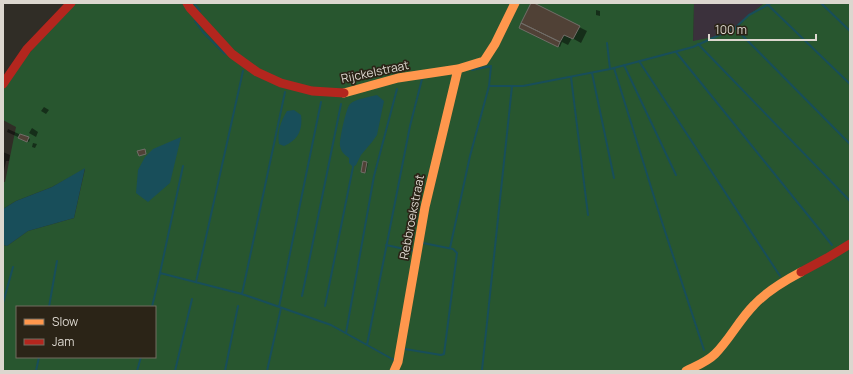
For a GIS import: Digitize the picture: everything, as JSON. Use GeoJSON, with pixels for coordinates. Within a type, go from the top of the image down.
{"type":"FeatureCollection","features":[{"type":"Feature","properties":{"kind":"street"},"geometry":{"type":"LineString","coordinates":[[3,84],[27,49],[71,3]]}},
{"type":"Feature","properties":{"kind":"street","name":"Rijckelstraat"},"geometry":{"type":"LineString","coordinates":[[187,3],[232,54],[257,72],[281,82],[312,91],[343,93],[398,78],[458,69],[484,61],[495,44],[515,3]]}},
{"type":"Feature","properties":{"kind":"street","name":"Rebbroekstraat"},"geometry":{"type":"LineString","coordinates":[[394,371],[398,362],[425,207],[458,69]]}},
{"type":"Feature","properties":{"kind":"street"},"geometry":{"type":"LineString","coordinates":[[686,371],[701,364],[714,354],[759,300],[779,284],[850,244]]}},
{"type":"Feature","properties":{"kind":"shaded area"},"geometry":{"type":"Polygon","coordinates":[[[694,3],[766,3],[749,15],[737,28],[723,35],[693,42],[694,3]]]}},
{"type":"Feature","properties":{"kind":"green space"},"geometry":{"type":"Polygon","coordinates":[[[72,3],[694,3],[693,41],[723,35],[737,28],[749,15],[763,4],[850,3],[850,371],[3,371],[3,245],[7,246],[28,231],[74,218],[85,169],[52,187],[16,201],[3,209],[3,182],[5,182],[16,127],[3,120],[3,84],[72,3]]]}},
{"type":"Feature","properties":{"kind":"water"},"geometry":{"type":"Polygon","coordinates":[[[377,95],[384,101],[377,135],[353,167],[349,163],[349,158],[342,152],[340,146],[348,107],[352,102],[377,95]]]}},
{"type":"Feature","properties":{"kind":"water"},"geometry":{"type":"Polygon","coordinates":[[[294,110],[301,115],[300,130],[293,141],[284,146],[279,144],[280,127],[287,111],[294,110]]]}},
{"type":"Feature","properties":{"kind":"water"},"geometry":{"type":"Polygon","coordinates":[[[181,137],[170,183],[148,202],[136,193],[138,170],[145,157],[153,149],[181,137]]]}},
{"type":"Feature","properties":{"kind":"water"},"geometry":{"type":"Polygon","coordinates":[[[85,168],[74,218],[28,231],[7,246],[3,245],[3,209],[16,201],[52,187],[85,168]]]}},
{"type":"Feature","properties":{"kind":"building"},"geometry":{"type":"Polygon","coordinates":[[[531,3],[534,3],[580,26],[573,39],[564,35],[560,42],[521,23],[531,3]]]}},
{"type":"Feature","properties":{"kind":"building"},"geometry":{"type":"Polygon","coordinates":[[[521,23],[560,42],[558,47],[519,28],[521,23]]]}},
{"type":"Feature","properties":{"kind":"building"},"geometry":{"type":"Polygon","coordinates":[[[20,134],[29,137],[27,142],[18,138],[20,134]]]}},
{"type":"Feature","properties":{"kind":"building"},"geometry":{"type":"Polygon","coordinates":[[[145,149],[146,154],[139,156],[137,151],[145,149]]]}},
{"type":"Feature","properties":{"kind":"building"},"geometry":{"type":"Polygon","coordinates":[[[363,161],[367,162],[365,173],[361,172],[363,161]]]}},
{"type":"Feature","properties":{"kind":"waterway"},"geometry":{"type":"LineString","coordinates":[[194,3],[200,11]]}},
{"type":"Feature","properties":{"kind":"waterway"},"geometry":{"type":"LineString","coordinates":[[489,86],[523,86],[610,69],[693,47],[735,28],[749,15],[771,3]]}},
{"type":"Feature","properties":{"kind":"waterway"},"geometry":{"type":"LineString","coordinates":[[821,3],[850,31]]}},
{"type":"Feature","properties":{"kind":"waterway"},"geometry":{"type":"LineString","coordinates":[[767,4],[850,84]]}},
{"type":"Feature","properties":{"kind":"waterway"},"geometry":{"type":"LineString","coordinates":[[195,21],[203,32],[225,54]]}},
{"type":"Feature","properties":{"kind":"waterway"},"geometry":{"type":"LineString","coordinates":[[735,28],[850,144]]}},
{"type":"Feature","properties":{"kind":"waterway"},"geometry":{"type":"LineString","coordinates":[[607,43],[610,69]]}},
{"type":"Feature","properties":{"kind":"waterway"},"geometry":{"type":"LineString","coordinates":[[698,44],[850,201]]}},
{"type":"Feature","properties":{"kind":"waterway"},"geometry":{"type":"LineString","coordinates":[[676,52],[832,245]]}},
{"type":"Feature","properties":{"kind":"waterway"},"geometry":{"type":"LineString","coordinates":[[639,61],[780,276]]}},
{"type":"Feature","properties":{"kind":"waterway"},"geometry":{"type":"LineString","coordinates":[[624,65],[676,175]]}},
{"type":"Feature","properties":{"kind":"waterway"},"geometry":{"type":"LineString","coordinates":[[450,248],[470,156],[489,86],[491,66],[472,70]]}},
{"type":"Feature","properties":{"kind":"waterway"},"geometry":{"type":"LineString","coordinates":[[614,68],[704,350]]}},
{"type":"Feature","properties":{"kind":"waterway"},"geometry":{"type":"LineString","coordinates":[[196,282],[243,71]]}},
{"type":"Feature","properties":{"kind":"waterway"},"geometry":{"type":"LineString","coordinates":[[592,73],[614,178]]}},
{"type":"Feature","properties":{"kind":"waterway"},"geometry":{"type":"LineString","coordinates":[[571,77],[588,215]]}},
{"type":"Feature","properties":{"kind":"waterway"},"geometry":{"type":"LineString","coordinates":[[394,360],[367,345],[410,126],[422,79]]}},
{"type":"Feature","properties":{"kind":"waterway"},"geometry":{"type":"LineString","coordinates":[[482,370],[512,86]]}},
{"type":"Feature","properties":{"kind":"waterway"},"geometry":{"type":"LineString","coordinates":[[346,333],[374,176],[397,89]]}},
{"type":"Feature","properties":{"kind":"waterway"},"geometry":{"type":"LineString","coordinates":[[242,294],[285,92]]}},
{"type":"Feature","properties":{"kind":"waterway"},"geometry":{"type":"LineString","coordinates":[[279,307],[321,102]]}},
{"type":"Feature","properties":{"kind":"waterway"},"geometry":{"type":"LineString","coordinates":[[302,296],[341,104]]}},
{"type":"Feature","properties":{"kind":"waterway"},"geometry":{"type":"LineString","coordinates":[[183,166],[160,273],[242,294],[331,325],[367,345]]}},
{"type":"Feature","properties":{"kind":"waterway"},"geometry":{"type":"LineString","coordinates":[[325,306],[353,167]]}},
{"type":"Feature","properties":{"kind":"waterway"},"geometry":{"type":"LineString","coordinates":[[405,349],[441,355],[444,354],[457,253],[453,249],[423,243]]}},
{"type":"Feature","properties":{"kind":"waterway"},"geometry":{"type":"LineString","coordinates":[[386,245],[414,251]]}},
{"type":"Feature","properties":{"kind":"waterway"},"geometry":{"type":"LineString","coordinates":[[49,306],[57,261]]}},
{"type":"Feature","properties":{"kind":"waterway"},"geometry":{"type":"LineString","coordinates":[[3,303],[13,267]]}},
{"type":"Feature","properties":{"kind":"waterway"},"geometry":{"type":"LineString","coordinates":[[152,306],[160,273]]}},
{"type":"Feature","properties":{"kind":"waterway"},"geometry":{"type":"LineString","coordinates":[[175,371],[192,299]]}},
{"type":"Feature","properties":{"kind":"waterway"},"geometry":{"type":"LineString","coordinates":[[225,371],[238,306]]}},
{"type":"Feature","properties":{"kind":"waterway"},"geometry":{"type":"LineString","coordinates":[[267,371],[281,308]]}},
{"type":"Feature","properties":{"kind":"waterway"},"geometry":{"type":"LineString","coordinates":[[36,371],[39,358]]}},
{"type":"Feature","properties":{"kind":"waterway"},"geometry":{"type":"LineString","coordinates":[[137,371],[141,358]]}},
{"type":"Feature","properties":{"kind":"traffic: slow"},"geometry":{"type":"LineString","coordinates":[[344,93],[398,78],[458,69],[484,61],[495,44],[515,3]]}},
{"type":"Feature","properties":{"kind":"traffic: slow"},"geometry":{"type":"LineString","coordinates":[[394,371],[398,362],[425,207],[458,69]]}},
{"type":"Feature","properties":{"kind":"traffic: slow"},"geometry":{"type":"LineString","coordinates":[[686,371],[712,357],[749,311],[764,295],[801,272]]}},
{"type":"Feature","properties":{"kind":"traffic: jam"},"geometry":{"type":"LineString","coordinates":[[3,84],[27,49],[71,3]]}},
{"type":"Feature","properties":{"kind":"traffic: jam"},"geometry":{"type":"LineString","coordinates":[[187,3],[232,54],[257,72],[281,83],[312,91],[344,93]]}},
{"type":"Feature","properties":{"kind":"traffic: jam"},"geometry":{"type":"LineString","coordinates":[[801,272],[850,244]]}}]}
